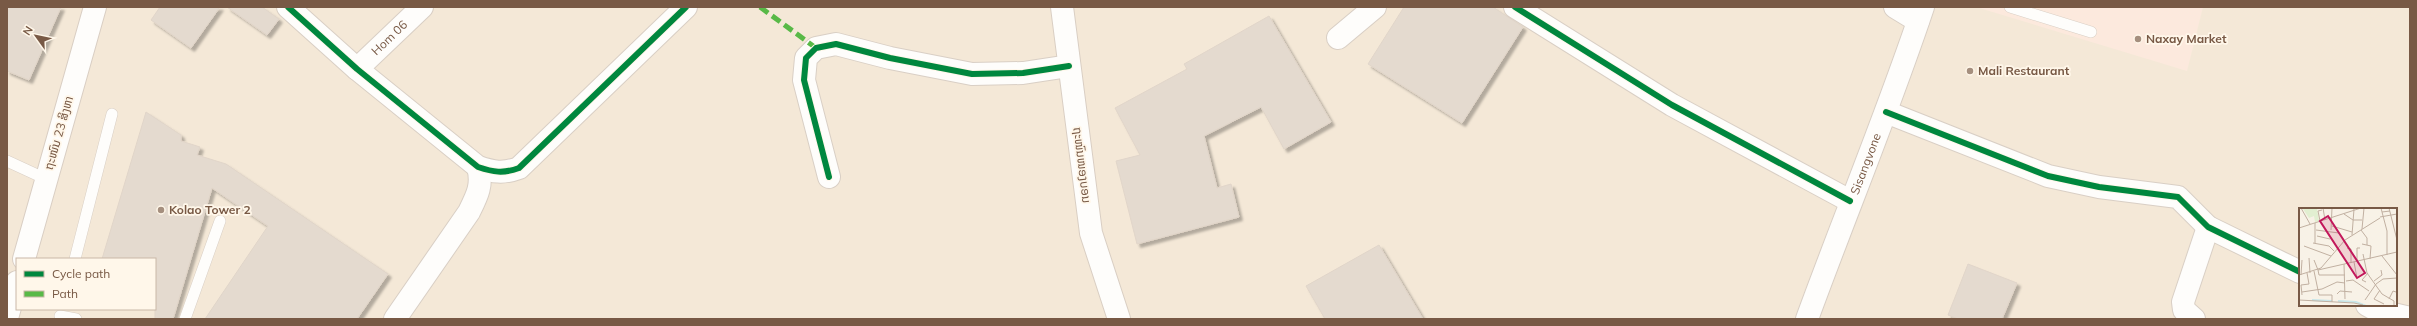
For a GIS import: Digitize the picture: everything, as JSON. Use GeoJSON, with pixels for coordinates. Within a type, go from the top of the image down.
{"type":"FeatureCollection","features":[{"type":"Feature","properties":{"kind":"street","name":"ຖະໜົນ 23 ສິງຫາ"},"geometry":{"type":"LineString","coordinates":[[24,258],[94,7]]}},
{"type":"Feature","properties":{"kind":"street"},"geometry":{"type":"LineString","coordinates":[[288,7],[357,69],[478,167],[495,173],[508,172],[519,168],[686,7]]}},
{"type":"Feature","properties":{"kind":"street","name":"Hom 06"},"geometry":{"type":"LineString","coordinates":[[357,69],[422,7]]}},
{"type":"Feature","properties":{"kind":"street","name":"ຖະໜົນໜອງບອນ"},"geometry":{"type":"LineString","coordinates":[[1062,7],[1091,233],[1119,319]]}},
{"type":"Feature","properties":{"kind":"street"},"geometry":{"type":"LineString","coordinates":[[1338,38],[1375,7]]}},
{"type":"Feature","properties":{"kind":"street"},"geometry":{"type":"LineString","coordinates":[[1515,7],[1672,105],[1850,201]]}},
{"type":"Feature","properties":{"kind":"street"},"geometry":{"type":"LineString","coordinates":[[1895,7],[1921,14]]}},
{"type":"Feature","properties":{"kind":"street","name":"Sisangvone"},"geometry":{"type":"LineString","coordinates":[[1807,319],[1850,201],[1886,112],[1921,14]]}},
{"type":"Feature","properties":{"kind":"street"},"geometry":{"type":"LineString","coordinates":[[829,177],[804,80],[806,58],[816,48],[836,44],[890,58],[972,74],[1023,73],[1070,66]]}},
{"type":"Feature","properties":{"kind":"street"},"geometry":{"type":"LineString","coordinates":[[1886,112],[2048,176],[2099,187],[2178,197],[2208,227],[2299,272]]}},
{"type":"Feature","properties":{"kind":"street"},"geometry":{"type":"LineString","coordinates":[[395,319],[469,212],[478,196],[481,179],[478,167]]}},
{"type":"Feature","properties":{"kind":"street"},"geometry":{"type":"LineString","coordinates":[[2194,319],[2184,310],[2183,302],[2208,227]]}},
{"type":"Feature","properties":{"kind":"street"},"geometry":{"type":"LineString","coordinates":[[7,318],[16,286]]}},
{"type":"Feature","properties":{"kind":"street"},"geometry":{"type":"LineString","coordinates":[[2369,306],[2376,310],[2410,318]]}},
{"type":"Feature","properties":{"kind":"lane"},"geometry":{"type":"LineString","coordinates":[[2010,7],[2091,32]]}},
{"type":"Feature","properties":{"kind":"lane"},"geometry":{"type":"LineString","coordinates":[[75,258],[112,114]]}},
{"type":"Feature","properties":{"kind":"lane"},"geometry":{"type":"LineString","coordinates":[[7,161],[46,179]]}},
{"type":"Feature","properties":{"kind":"lane"},"geometry":{"type":"LineString","coordinates":[[185,319],[220,221]]}},
{"type":"Feature","properties":{"kind":"lane"},"geometry":{"type":"LineString","coordinates":[[60,315],[76,319]]}},
{"type":"Feature","properties":{"kind":"shaded area"},"geometry":{"type":"Polygon","coordinates":[[[7,7],[2410,7],[2410,319],[7,319],[7,7]]]}},
{"type":"Feature","properties":{"kind":"shaded area","name":"Naxay Market"},"geometry":{"type":"Polygon","coordinates":[[[1976,7],[2203,7],[2187,71],[1976,7]]]}},
{"type":"Feature","properties":{"kind":"building"},"geometry":{"type":"Polygon","coordinates":[[[7,7],[61,7],[29,80],[7,71],[7,7]]]}},
{"type":"Feature","properties":{"kind":"building"},"geometry":{"type":"Polygon","coordinates":[[[160,7],[220,7],[191,48],[151,20],[160,7]]]}},
{"type":"Feature","properties":{"kind":"building"},"geometry":{"type":"Polygon","coordinates":[[[227,7],[262,7],[279,19],[267,35],[227,7]]]}},
{"type":"Feature","properties":{"kind":"building"},"geometry":{"type":"Polygon","coordinates":[[[1404,7],[1493,7],[1523,27],[1462,123],[1368,64],[1404,7]]]}},
{"type":"Feature","properties":{"kind":"building"},"geometry":{"type":"Polygon","coordinates":[[[1269,16],[1331,122],[1284,149],[1261,107],[1204,136],[1217,188],[1231,184],[1239,217],[1137,244],[1116,161],[1140,155],[1115,108],[1187,69],[1184,64],[1269,16]]]}},
{"type":"Feature","properties":{"kind":"building"},"geometry":{"type":"Polygon","coordinates":[[[146,112],[181,135],[181,141],[200,147],[197,155],[226,164],[388,274],[357,319],[205,319],[268,226],[212,188],[173,319],[155,319],[156,258],[102,258],[146,112]]]}},
{"type":"Feature","properties":{"kind":"building"},"geometry":{"type":"Polygon","coordinates":[[[1379,245],[1423,319],[1325,319],[1306,286],[1379,245]]]}},
{"type":"Feature","properties":{"kind":"building"},"geometry":{"type":"Polygon","coordinates":[[[1968,264],[2017,283],[2002,319],[1958,319],[1948,315],[1968,264]]]}},
{"type":"Feature","properties":{"kind":"marked path"},"geometry":{"type":"LineString","coordinates":[[760,7],[816,48]]}},
{"type":"Feature","properties":{"kind":"cycle path"},"geometry":{"type":"LineString","coordinates":[[288,7],[357,69],[478,167],[503,172],[519,168],[686,7]]}},
{"type":"Feature","properties":{"kind":"cycle path"},"geometry":{"type":"LineString","coordinates":[[1515,7],[1672,105],[1850,201]]}},
{"type":"Feature","properties":{"kind":"cycle path"},"geometry":{"type":"LineString","coordinates":[[829,177],[804,80],[806,58],[816,48],[836,44],[890,58],[972,74],[1023,73],[1069,66]]}},
{"type":"Feature","properties":{"kind":"cycle path"},"geometry":{"type":"LineString","coordinates":[[1886,112],[2048,176],[2099,187],[2178,197],[2208,227],[2299,272]]}},
{"type":"Feature","properties":{"kind":"place","name":"Naxay Market"},"geometry":{"type":"Point","coordinates":[2138,39]}},
{"type":"Feature","properties":{"kind":"place","name":"Mali Restaurant"},"geometry":{"type":"Point","coordinates":[1970,71]}},
{"type":"Feature","properties":{"kind":"place","name":"Kolao Tower 2"},"geometry":{"type":"Point","coordinates":[161,210]}}]}
